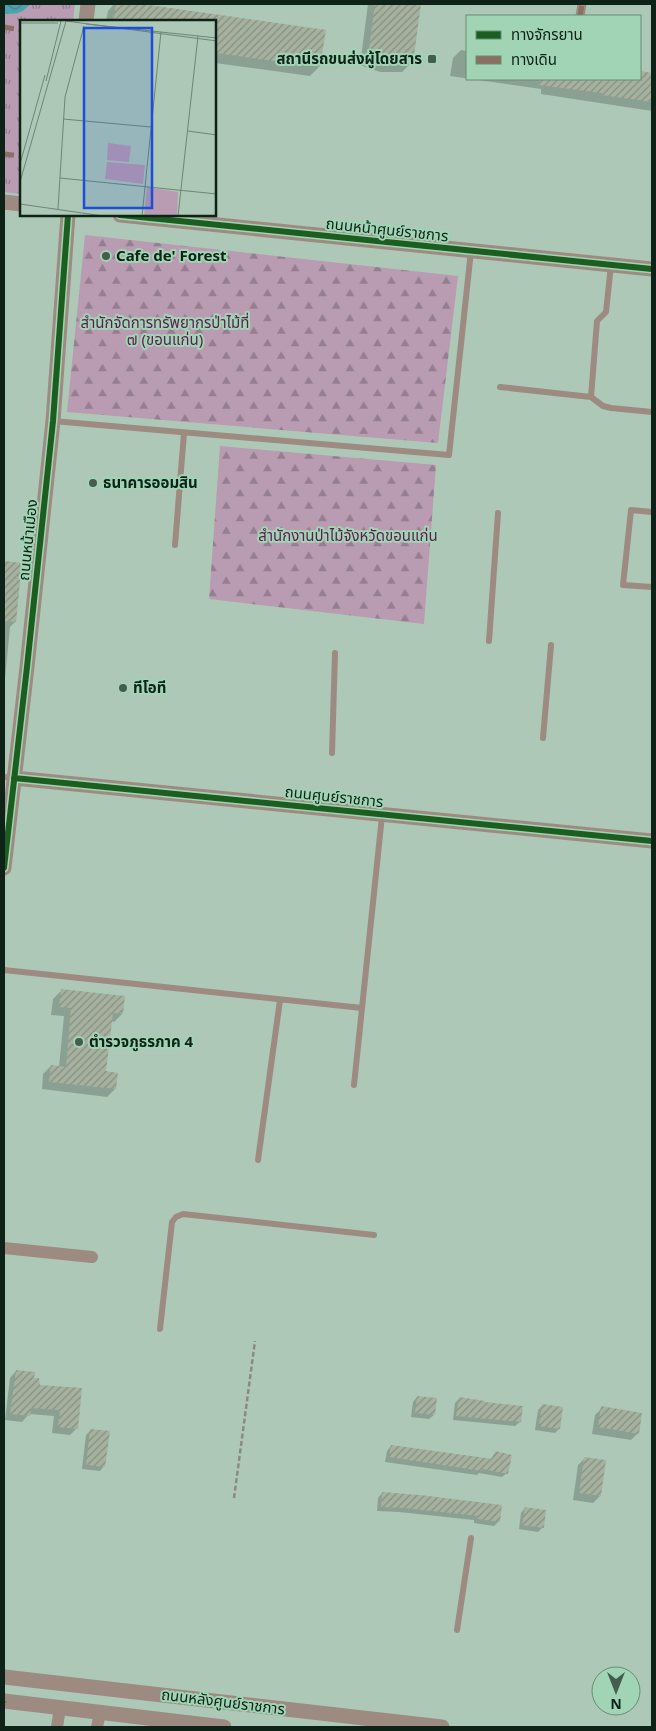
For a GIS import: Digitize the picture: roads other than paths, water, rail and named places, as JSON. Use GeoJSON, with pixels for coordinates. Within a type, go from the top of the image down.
{"type":"FeatureCollection","features":[{"type":"Feature","properties":{"kind":"street"},"geometry":{"type":"LineString","coordinates":[[86,20],[88,4]]}},
{"type":"Feature","properties":{"kind":"street"},"geometry":{"type":"LineString","coordinates":[[4,202],[20,204]]}},
{"type":"Feature","properties":{"kind":"street","name":"ถนนหน้าเมือง"},"geometry":{"type":"LineString","coordinates":[[4,868],[9,778],[27,667],[54,421],[68,216]]}},
{"type":"Feature","properties":{"kind":"street","name":"ถนนหน้าศูนย์ราชการ"},"geometry":{"type":"LineString","coordinates":[[130,216],[652,270]]}},
{"type":"Feature","properties":{"kind":"street","name":"ถนนศูนย์ราชการ"},"geometry":{"type":"LineString","coordinates":[[9,778],[652,841]]}},
{"type":"Feature","properties":{"kind":"street"},"geometry":{"type":"LineString","coordinates":[[4,1248],[92,1257]]}},
{"type":"Feature","properties":{"kind":"street","name":"ถนนหลังศูนย์ราชการ"},"geometry":{"type":"LineString","coordinates":[[4,1677],[442,1727]]}},
{"type":"Feature","properties":{"kind":"street","name":"ถนนหลังศูนย์ราชการ"},"geometry":{"type":"LineString","coordinates":[[4,1701],[60,1708],[98,1720],[224,1727]]}},
{"type":"Feature","properties":{"kind":"street"},"geometry":{"type":"LineString","coordinates":[[57,1727],[60,1708]]}},
{"type":"Feature","properties":{"kind":"lane"},"geometry":{"type":"LineString","coordinates":[[54,421],[449,455],[471,251]]}},
{"type":"Feature","properties":{"kind":"lane"},"geometry":{"type":"LineString","coordinates":[[591,397],[597,321],[606,312],[611,265]]}},
{"type":"Feature","properties":{"kind":"lane"},"geometry":{"type":"LineString","coordinates":[[500,387],[591,397],[603,406],[652,412]]}},
{"type":"Feature","properties":{"kind":"lane"},"geometry":{"type":"LineString","coordinates":[[175,545],[184,433]]}},
{"type":"Feature","properties":{"kind":"lane"},"geometry":{"type":"LineString","coordinates":[[652,512],[631,510],[623,584],[652,587]]}},
{"type":"Feature","properties":{"kind":"lane"},"geometry":{"type":"LineString","coordinates":[[489,641],[498,514]]}},
{"type":"Feature","properties":{"kind":"lane"},"geometry":{"type":"LineString","coordinates":[[543,738],[551,645]]}},
{"type":"Feature","properties":{"kind":"lane"},"geometry":{"type":"LineString","coordinates":[[332,753],[336,653]]}},
{"type":"Feature","properties":{"kind":"lane"},"geometry":{"type":"LineString","coordinates":[[354,1084],[382,814]]}},
{"type":"Feature","properties":{"kind":"lane"},"geometry":{"type":"LineString","coordinates":[[4,970],[362,1008]]}},
{"type":"Feature","properties":{"kind":"lane"},"geometry":{"type":"LineString","coordinates":[[258,1160],[280,1000]]}},
{"type":"Feature","properties":{"kind":"lane"},"geometry":{"type":"LineString","coordinates":[[160,1329],[172,1222],[176,1217],[183,1214],[374,1235]]}},
{"type":"Feature","properties":{"kind":"lane"},"geometry":{"type":"LineString","coordinates":[[457,1630],[471,1538]]}},
{"type":"Feature","properties":{"kind":"water"},"geometry":{"type":"Polygon","coordinates":[[[4,4],[30,4],[22,12],[4,14],[4,4]]]}},
{"type":"Feature","properties":{"kind":"place","name":"สถานีรถขนส่งผู้โดยสาร"},"geometry":{"type":"Point","coordinates":[432,59]}},
{"type":"Feature","properties":{"kind":"place","name":"Cafe de' Forest"},"geometry":{"type":"Point","coordinates":[106,256]}},
{"type":"Feature","properties":{"kind":"place","name":"ธนาคารออมสิน"},"geometry":{"type":"Point","coordinates":[93,483]}},
{"type":"Feature","properties":{"kind":"place","name":"ทีโอที"},"geometry":{"type":"Point","coordinates":[123,688]}},
{"type":"Feature","properties":{"kind":"place","name":"ตำรวจภูธรภาค 4"},"geometry":{"type":"Point","coordinates":[79,1042]}},
{"type":"Feature","properties":{"kind":"park label","name":"สำนักจัดการทรัพยากรป่าไม้ที่ ๗ (ขอนแก่น)"},"geometry":{"type":"Point","coordinates":[165,332]}},
{"type":"Feature","properties":{"kind":"park label","name":"สำนักงานป่าไม้จังหวัดขอนแก่น"},"geometry":{"type":"Point","coordinates":[348,536]}}]}
